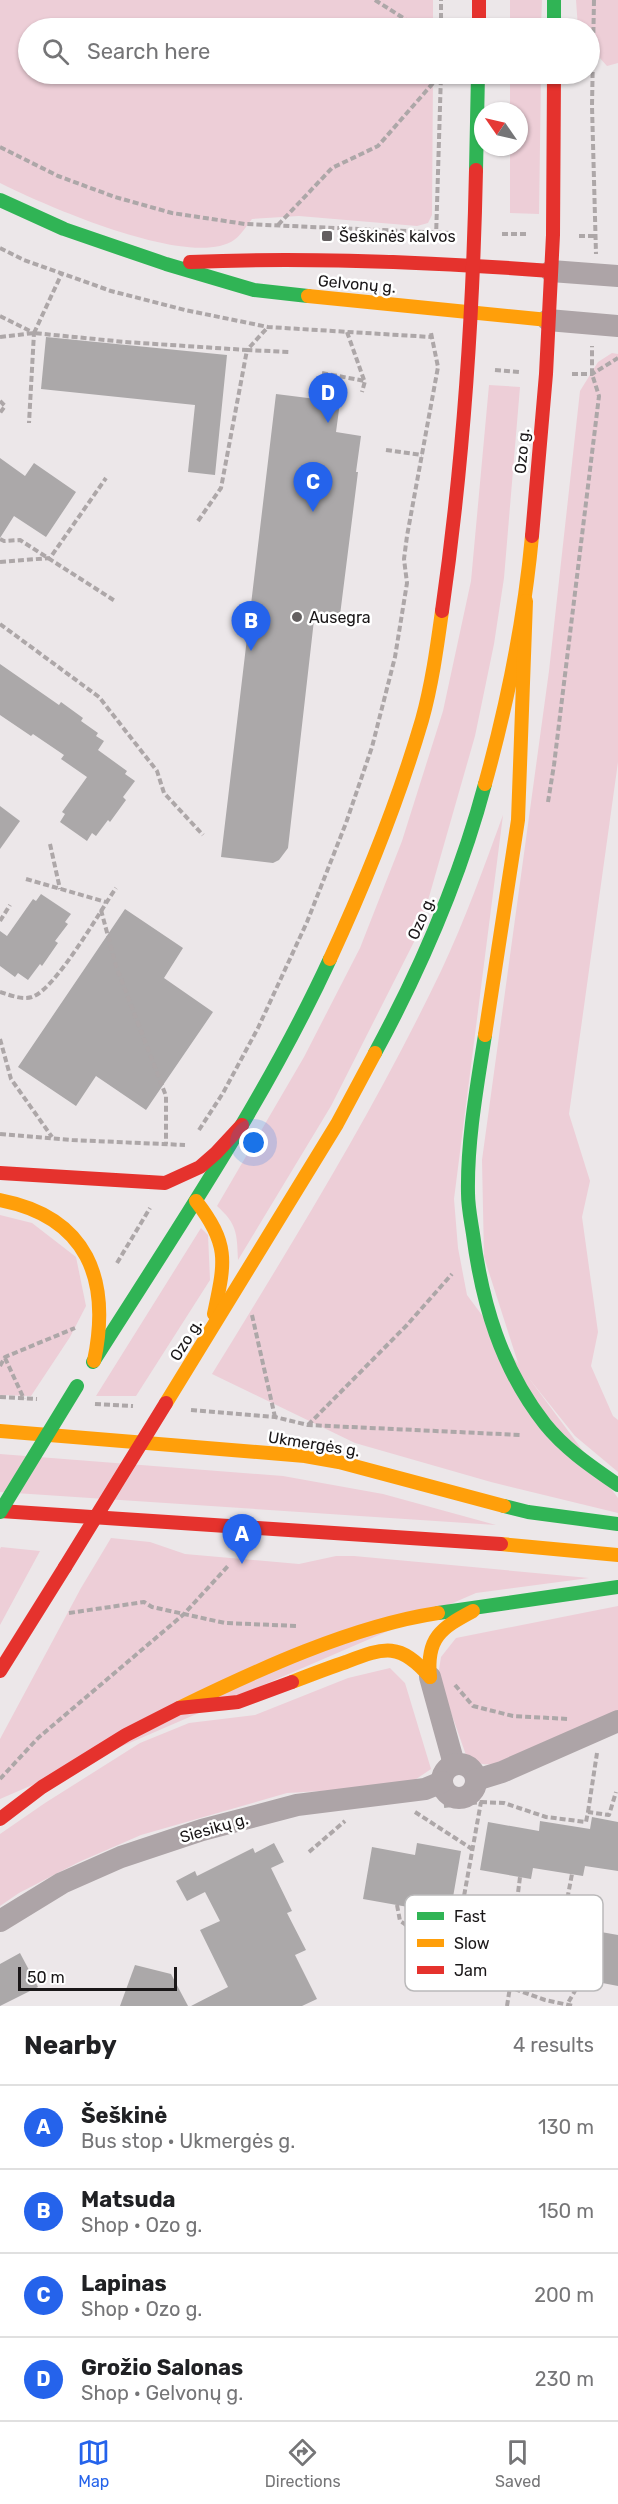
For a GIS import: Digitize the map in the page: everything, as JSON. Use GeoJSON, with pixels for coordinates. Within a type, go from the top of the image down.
{"type":"FeatureCollection","features":[{"type":"Feature","properties":{"kind":"main road"},"geometry":{"type":"LineString","coordinates":[[479,0],[479,18]]}},
{"type":"Feature","properties":{"kind":"main road"},"geometry":{"type":"LineString","coordinates":[[554,0],[554,18]]}},
{"type":"Feature","properties":{"kind":"main road"},"geometry":{"type":"LineString","coordinates":[[478,84],[475,265],[456,517],[434,662],[422,718],[380,844],[342,939],[242,1125],[0,1511],[430,1538],[618,1555]]}},
{"type":"Feature","properties":{"kind":"main road","name":"Ozo g."},"geometry":{"type":"LineString","coordinates":[[0,1671],[337,1124],[391,1023],[436,927],[474,827],[503,719],[526,601],[546,374],[553,235],[554,84]]}},
{"type":"Feature","properties":{"kind":"main road","name":"Gelvonų g."},"geometry":{"type":"LineString","coordinates":[[0,200],[64,229],[166,264],[254,290],[548,320]]}},
{"type":"Feature","properties":{"kind":"main road","name":"Gelvonų g."},"geometry":{"type":"LineString","coordinates":[[166,264],[243,260],[316,260],[475,265],[551,271]]}},
{"type":"Feature","properties":{"kind":"main road"},"geometry":{"type":"LineString","coordinates":[[526,601],[518,820],[475,1098],[468,1194],[479,1279],[507,1365],[545,1424],[574,1454],[618,1485]]}},
{"type":"Feature","properties":{"kind":"main road"},"geometry":{"type":"LineString","coordinates":[[165,1183],[187,1176],[212,1158],[242,1125]]}},
{"type":"Feature","properties":{"kind":"main road"},"geometry":{"type":"LineString","coordinates":[[0,1173],[165,1183],[181,1190],[196,1201],[212,1220],[223,1243],[223,1273],[209,1333]]}},
{"type":"Feature","properties":{"kind":"main road"},"geometry":{"type":"LineString","coordinates":[[0,1200],[30,1207],[49,1216],[65,1228],[78,1244],[100,1292],[99,1337],[94,1360]]}},
{"type":"Feature","properties":{"kind":"main road","name":"Ukmergės g."},"geometry":{"type":"LineString","coordinates":[[0,1431],[305,1456],[339,1462],[528,1512],[618,1524]]}},
{"type":"Feature","properties":{"kind":"main road"},"geometry":{"type":"LineString","coordinates":[[0,1819],[42,1787],[126,1735],[228,1684],[327,1644],[398,1621],[435,1613],[618,1587]]}},
{"type":"Feature","properties":{"kind":"main road"},"geometry":{"type":"LineString","coordinates":[[430,1677],[427,1661],[433,1639],[450,1624],[477,1608]]}},
{"type":"Feature","properties":{"kind":"main road"},"geometry":{"type":"LineString","coordinates":[[179,1708],[238,1702],[377,1650],[392,1649],[404,1654],[420,1665],[430,1677]]}},
{"type":"Feature","properties":{"kind":"street"},"geometry":{"type":"LineString","coordinates":[[551,271],[618,276]]}},
{"type":"Feature","properties":{"kind":"street"},"geometry":{"type":"LineString","coordinates":[[548,320],[618,326]]}},
{"type":"Feature","properties":{"kind":"street"},"geometry":{"type":"LineString","coordinates":[[430,1677],[448,1773],[450,1796],[461,1797],[478,1791],[502,1772],[618,1721]]}},
{"type":"Feature","properties":{"kind":"street","name":"Siesikų g."},"geometry":{"type":"LineString","coordinates":[[0,1921],[62,1883],[121,1857],[202,1830],[297,1805],[425,1789],[448,1773]]}},
{"type":"Feature","properties":{"kind":"path"},"geometry":{"type":"LineString","coordinates":[[375,0],[403,18]]}},
{"type":"Feature","properties":{"kind":"path"},"geometry":{"type":"LineString","coordinates":[[441,0],[441,18]]}},
{"type":"Feature","properties":{"kind":"path"},"geometry":{"type":"LineString","coordinates":[[594,0],[594,18]]}},
{"type":"Feature","properties":{"kind":"path"},"geometry":{"type":"LineString","coordinates":[[277,226],[332,168],[378,146],[432,84]]}},
{"type":"Feature","properties":{"kind":"path"},"geometry":{"type":"LineString","coordinates":[[436,233],[441,84]]}},
{"type":"Feature","properties":{"kind":"path"},"geometry":{"type":"LineString","coordinates":[[0,147],[58,176],[116,197],[172,213],[245,224],[277,226],[597,237],[592,84]]}},
{"type":"Feature","properties":{"kind":"path"},"geometry":{"type":"LineString","coordinates":[[0,248],[24,260],[111,291],[185,310],[268,327],[431,337],[438,367],[405,547],[407,583],[395,657],[372,747],[346,823],[302,933],[258,1028],[224,1093],[195,1137]]}},
{"type":"Feature","properties":{"kind":"path"},"geometry":{"type":"LineString","coordinates":[[29,423],[34,333],[62,273]]}},
{"type":"Feature","properties":{"kind":"path"},"geometry":{"type":"LineString","coordinates":[[0,316],[34,333]]}},
{"type":"Feature","properties":{"kind":"path"},"geometry":{"type":"LineString","coordinates":[[546,810],[556,754],[599,396],[592,374],[592,325]]}},
{"type":"Feature","properties":{"kind":"path"},"geometry":{"type":"LineString","coordinates":[[198,521],[221,488],[247,350],[268,327]]}},
{"type":"Feature","properties":{"kind":"path"},"geometry":{"type":"LineString","coordinates":[[346,332],[364,381],[362,392]]}},
{"type":"Feature","properties":{"kind":"path"},"geometry":{"type":"LineString","coordinates":[[0,337],[34,333],[125,342],[290,352]]}},
{"type":"Feature","properties":{"kind":"path"},"geometry":{"type":"LineString","coordinates":[[438,367],[546,374],[592,374],[618,358]]}},
{"type":"Feature","properties":{"kind":"path"},"geometry":{"type":"LineString","coordinates":[[322,373],[364,381]]}},
{"type":"Feature","properties":{"kind":"path"},"geometry":{"type":"LineString","coordinates":[[0,401],[5,406],[0,413]]}},
{"type":"Feature","properties":{"kind":"path"},"geometry":{"type":"LineString","coordinates":[[386,450],[422,455]]}},
{"type":"Feature","properties":{"kind":"path"},"geometry":{"type":"LineString","coordinates":[[50,558],[106,477]]}},
{"type":"Feature","properties":{"kind":"path"},"geometry":{"type":"LineString","coordinates":[[0,539],[20,540],[115,601]]}},
{"type":"Feature","properties":{"kind":"path"},"geometry":{"type":"LineString","coordinates":[[0,562],[50,558]]}},
{"type":"Feature","properties":{"kind":"path"},"geometry":{"type":"LineString","coordinates":[[0,624],[99,697],[157,771],[164,793],[203,835]]}},
{"type":"Feature","properties":{"kind":"path"},"geometry":{"type":"LineString","coordinates":[[50,844],[60,889]]}},
{"type":"Feature","properties":{"kind":"path"},"geometry":{"type":"LineString","coordinates":[[26,879],[106,902]]}},
{"type":"Feature","properties":{"kind":"path"},"geometry":{"type":"LineString","coordinates":[[0,992],[21,998],[42,992],[54,979],[116,888]]}},
{"type":"Feature","properties":{"kind":"path"},"geometry":{"type":"LineString","coordinates":[[0,921],[10,905]]}},
{"type":"Feature","properties":{"kind":"path"},"geometry":{"type":"LineString","coordinates":[[101,910],[116,966],[166,1096],[166,1144]]}},
{"type":"Feature","properties":{"kind":"path"},"geometry":{"type":"LineString","coordinates":[[0,1039],[11,1079],[52,1138]]}},
{"type":"Feature","properties":{"kind":"path"},"geometry":{"type":"LineString","coordinates":[[0,1134],[189,1145],[113,1269],[95,1277]]}},
{"type":"Feature","properties":{"kind":"path"},"geometry":{"type":"LineString","coordinates":[[308,1425],[407,1325],[475,1249]]}},
{"type":"Feature","properties":{"kind":"path"},"geometry":{"type":"LineString","coordinates":[[250,1305],[275,1417],[308,1425],[539,1435],[545,1424]]}},
{"type":"Feature","properties":{"kind":"path"},"geometry":{"type":"LineString","coordinates":[[0,1366],[5,1357],[82,1325]]}},
{"type":"Feature","properties":{"kind":"path"},"geometry":{"type":"LineString","coordinates":[[5,1357],[24,1398]]}},
{"type":"Feature","properties":{"kind":"path"},"geometry":{"type":"LineString","coordinates":[[0,1779],[38,1738],[184,1614],[228,1566]]}},
{"type":"Feature","properties":{"kind":"path"},"geometry":{"type":"LineString","coordinates":[[69,1612],[144,1602],[152,1607],[225,1623],[301,1626]]}},
{"type":"Feature","properties":{"kind":"path"},"geometry":{"type":"LineString","coordinates":[[437,1807],[478,1791],[504,1803],[546,1817],[586,1822],[597,1749],[591,1733],[578,1719],[513,1716],[473,1706],[452,1682]]}},
{"type":"Feature","properties":{"kind":"path"},"geometry":{"type":"LineString","coordinates":[[463,1895],[472,1849],[478,1791]]}},
{"type":"Feature","properties":{"kind":"path"},"geometry":{"type":"LineString","coordinates":[[588,1812],[609,1815],[616,1792]]}},
{"type":"Feature","properties":{"kind":"path"},"geometry":{"type":"LineString","coordinates":[[404,1811],[426,1808]]}},
{"type":"Feature","properties":{"kind":"path"},"geometry":{"type":"LineString","coordinates":[[415,1810],[416,1814],[472,1849]]}},
{"type":"Feature","properties":{"kind":"path"},"geometry":{"type":"LineString","coordinates":[[309,1852],[348,1818]]}},
{"type":"Feature","properties":{"kind":"path"},"geometry":{"type":"LineString","coordinates":[[568,1895],[572,1874]]}},
{"type":"Feature","properties":{"kind":"path"},"geometry":{"type":"LineString","coordinates":[[518,1895],[520,1877]]}},
{"type":"Feature","properties":{"kind":"path"},"geometry":{"type":"LineString","coordinates":[[397,1905],[400,1921],[405,1925]]}},
{"type":"Feature","properties":{"kind":"path"},"geometry":{"type":"LineString","coordinates":[[507,2006],[509,1991]]}},
{"type":"Feature","properties":{"kind":"path"},"geometry":{"type":"LineString","coordinates":[[521,1991],[545,2000],[568,2003],[573,2006]]}},
{"type":"Feature","properties":{"kind":"path"},"geometry":{"type":"LineString","coordinates":[[568,2003],[574,1991]]}},
{"type":"Feature","properties":{"kind":"shaded area"},"geometry":{"type":"Polygon","coordinates":[[[0,0],[433,0],[433,18],[18,18],[18,84],[433,84],[432,215],[428,223],[417,226],[299,216],[252,219],[234,240],[213,247],[185,247],[153,241],[82,219],[0,183],[0,0]]]}},
{"type":"Feature","properties":{"kind":"shaded area"},"geometry":{"type":"Polygon","coordinates":[[[510,0],[542,0],[541,18],[510,18],[510,0]]]}},
{"type":"Feature","properties":{"kind":"shaded area"},"geometry":{"type":"Polygon","coordinates":[[[576,0],[618,0],[618,63],[607,66],[600,58],[600,18],[577,18],[576,0]]]}},
{"type":"Feature","properties":{"kind":"shaded area"},"geometry":{"type":"Polygon","coordinates":[[[510,84],[541,84],[539,214],[510,213],[510,156],[528,156],[528,102],[510,102],[510,84]]]}},
{"type":"Feature","properties":{"kind":"shaded area"},"geometry":{"type":"Polygon","coordinates":[[[612,353],[618,354],[618,762],[569,1114],[590,1181],[582,1217],[598,1332],[591,1366],[613,1416],[618,1420],[618,1472],[575,1436],[519,1366],[484,1257],[482,1160],[549,671],[580,391],[598,362],[612,353]]]}},
{"type":"Feature","properties":{"kind":"shaded area"},"geometry":{"type":"Polygon","coordinates":[[[489,385],[520,387],[504,578],[494,644],[475,736],[419,932],[331,1106],[238,1260],[235,1230],[229,1218],[217,1206],[304,1057],[360,948],[402,841],[443,711],[471,581],[489,385]]]}},
{"type":"Feature","properties":{"kind":"shaded area"},"geometry":{"type":"Polygon","coordinates":[[[503,815],[454,1199],[458,1248],[467,1295],[618,1498],[618,1513],[491,1482],[355,1443],[212,1374],[332,1176],[415,1023],[458,932],[503,815]]]}},
{"type":"Feature","properties":{"kind":"shaded area"},"geometry":{"type":"Polygon","coordinates":[[[0,1215],[32,1223],[76,1257],[86,1306],[70,1337],[31,1396],[0,1395],[0,1215]]]}},
{"type":"Feature","properties":{"kind":"shaded area"},"geometry":{"type":"Polygon","coordinates":[[[201,1228],[208,1235],[210,1280],[136,1396],[96,1396],[201,1228]]]}},
{"type":"Feature","properties":{"kind":"shaded area"},"geometry":{"type":"Polygon","coordinates":[[[0,1454],[283,1476],[383,1494],[496,1525],[0,1492],[0,1454]]]}},
{"type":"Feature","properties":{"kind":"shaded area"},"geometry":{"type":"Polygon","coordinates":[[[111,1538],[150,1542],[185,1554],[299,1564],[336,1556],[354,1556],[589,1578],[476,1593],[0,1799],[0,1739],[81,1588],[111,1538]]]}},
{"type":"Feature","properties":{"kind":"shaded area"},"geometry":{"type":"Polygon","coordinates":[[[1,1547],[40,1551],[0,1625],[0,1549],[1,1547]]]}},
{"type":"Feature","properties":{"kind":"shaded area"},"geometry":{"type":"Polygon","coordinates":[[[618,1606],[618,1710],[494,1764],[478,1763],[466,1755],[438,1676],[441,1657],[456,1638],[618,1606]]]}},
{"type":"Feature","properties":{"kind":"shaded area"},"geometry":{"type":"Polygon","coordinates":[[[390,1668],[405,1683],[431,1769],[406,1786],[287,1793],[141,1835],[79,1862],[19,1893],[0,1906],[0,1834],[140,1743],[189,1723],[255,1715],[348,1678],[390,1668]]]}},
{"type":"Feature","properties":{"kind":"building"},"geometry":{"type":"Polygon","coordinates":[[[46,337],[227,355],[215,475],[188,472],[195,405],[41,389],[46,337]]]}},
{"type":"Feature","properties":{"kind":"building"},"geometry":{"type":"Polygon","coordinates":[[[276,394],[340,402],[336,432],[361,436],[339,623],[314,620],[288,848],[279,860],[273,863],[221,857],[276,394]]]}},
{"type":"Feature","properties":{"kind":"building"},"geometry":{"type":"Polygon","coordinates":[[[0,458],[25,476],[34,463],[76,492],[46,537],[14,516],[0,538],[0,458]]]}},
{"type":"Feature","properties":{"kind":"building"},"geometry":{"type":"Polygon","coordinates":[[[0,664],[59,705],[61,702],[83,718],[81,721],[98,733],[96,736],[104,741],[98,750],[127,771],[125,774],[135,781],[123,797],[126,800],[110,822],[108,820],[96,836],[92,833],[87,841],[60,822],[65,814],[62,812],[87,777],[61,759],[64,755],[0,715],[0,664]]]}},
{"type":"Feature","properties":{"kind":"building"},"geometry":{"type":"Polygon","coordinates":[[[0,806],[20,821],[0,849],[0,806]]]}},
{"type":"Feature","properties":{"kind":"building"},"geometry":{"type":"Polygon","coordinates":[[[41,894],[71,914],[65,922],[68,924],[55,941],[58,943],[42,966],[40,964],[28,980],[18,973],[15,977],[0,966],[0,931],[7,936],[33,899],[36,901],[41,894]]]}},
{"type":"Feature","properties":{"kind":"building"},"geometry":{"type":"Polygon","coordinates":[[[125,909],[183,948],[164,978],[213,1012],[146,1110],[96,1076],[76,1106],[18,1067],[125,909]]]}},
{"type":"Feature","properties":{"kind":"building"},"geometry":{"type":"Polygon","coordinates":[[[592,1817],[618,1822],[618,1871],[585,1866],[583,1876],[533,1868],[531,1879],[480,1870],[488,1822],[539,1831],[540,1821],[590,1829],[592,1817]]]}},
{"type":"Feature","properties":{"kind":"building"},"geometry":{"type":"Polygon","coordinates":[[[274,1843],[284,1862],[271,1868],[292,1911],[287,1913],[306,1950],[295,1955],[317,1999],[302,2006],[191,2006],[228,1987],[200,1930],[220,1921],[205,1892],[187,1901],[176,1881],[195,1871],[197,1876],[253,1848],[255,1853],[274,1843]]]}},
{"type":"Feature","properties":{"kind":"building"},"geometry":{"type":"Polygon","coordinates":[[[417,1843],[461,1851],[453,1895],[405,1895],[405,1906],[363,1899],[372,1847],[415,1855],[417,1843]]]}},
{"type":"Feature","properties":{"kind":"building"},"geometry":{"type":"Polygon","coordinates":[[[603,1932],[618,1935],[618,1986],[603,1983],[603,1932]]]}},
{"type":"Feature","properties":{"kind":"building"},"geometry":{"type":"Polygon","coordinates":[[[20,1953],[38,1987],[0,2006],[0,1964],[20,1953]]]}},
{"type":"Feature","properties":{"kind":"building"},"geometry":{"type":"Polygon","coordinates":[[[135,1965],[171,1974],[188,2006],[120,2006],[135,1965]]]}},
{"type":"Feature","properties":{"kind":"traffic: fast"},"geometry":{"type":"LineString","coordinates":[[554,0],[554,18]]}},
{"type":"Feature","properties":{"kind":"traffic: fast"},"geometry":{"type":"LineString","coordinates":[[476,170],[478,84]]}},
{"type":"Feature","properties":{"kind":"traffic: fast"},"geometry":{"type":"LineString","coordinates":[[0,200],[64,229],[166,264],[254,290],[308,296]]}},
{"type":"Feature","properties":{"kind":"traffic: fast"},"geometry":{"type":"LineString","coordinates":[[375,1053],[438,922],[464,854],[485,784]]}},
{"type":"Feature","properties":{"kind":"traffic: fast"},"geometry":{"type":"LineString","coordinates":[[93,1362],[248,1114],[305,1011],[330,959]]}},
{"type":"Feature","properties":{"kind":"traffic: fast"},"geometry":{"type":"LineString","coordinates":[[485,1035],[471,1134],[468,1193],[477,1260],[488,1310],[516,1380],[545,1424],[570,1450],[618,1485]]}},
{"type":"Feature","properties":{"kind":"traffic: fast"},"geometry":{"type":"LineString","coordinates":[[0,1512],[77,1386]]}},
{"type":"Feature","properties":{"kind":"traffic: fast"},"geometry":{"type":"LineString","coordinates":[[504,1506],[528,1512],[618,1524]]}},
{"type":"Feature","properties":{"kind":"traffic: fast"},"geometry":{"type":"LineString","coordinates":[[438,1613],[618,1587]]}},
{"type":"Feature","properties":{"kind":"traffic: slow"},"geometry":{"type":"LineString","coordinates":[[308,296],[548,320]]}},
{"type":"Feature","properties":{"kind":"traffic: slow"},"geometry":{"type":"LineString","coordinates":[[485,784],[514,661],[525,599],[532,536]]}},
{"type":"Feature","properties":{"kind":"traffic: slow"},"geometry":{"type":"LineString","coordinates":[[485,1035],[518,820],[526,601]]}},
{"type":"Feature","properties":{"kind":"traffic: slow"},"geometry":{"type":"LineString","coordinates":[[330,959],[380,841],[413,751],[429,693],[442,611]]}},
{"type":"Feature","properties":{"kind":"traffic: slow"},"geometry":{"type":"LineString","coordinates":[[166,1403],[337,1124],[375,1053]]}},
{"type":"Feature","properties":{"kind":"traffic: slow"},"geometry":{"type":"LineString","coordinates":[[0,1200],[30,1208],[54,1221],[73,1237],[86,1256],[95,1279],[99,1304],[94,1361]]}},
{"type":"Feature","properties":{"kind":"traffic: slow"},"geometry":{"type":"LineString","coordinates":[[196,1201],[215,1230],[222,1254],[221,1281],[214,1314]]}},
{"type":"Feature","properties":{"kind":"traffic: slow"},"geometry":{"type":"LineString","coordinates":[[0,1431],[305,1456],[339,1462],[504,1506]]}},
{"type":"Feature","properties":{"kind":"traffic: slow"},"geometry":{"type":"LineString","coordinates":[[501,1544],[618,1555]]}},
{"type":"Feature","properties":{"kind":"traffic: slow"},"geometry":{"type":"LineString","coordinates":[[430,1677],[429,1664],[433,1643],[444,1629],[473,1611]]}},
{"type":"Feature","properties":{"kind":"traffic: slow"},"geometry":{"type":"LineString","coordinates":[[179,1708],[306,1651],[372,1628],[438,1613]]}},
{"type":"Feature","properties":{"kind":"traffic: slow"},"geometry":{"type":"LineString","coordinates":[[292,1682],[382,1651],[401,1653],[410,1658],[430,1677]]}},
{"type":"Feature","properties":{"kind":"traffic: jam"},"geometry":{"type":"LineString","coordinates":[[479,0],[479,18]]}},
{"type":"Feature","properties":{"kind":"traffic: jam"},"geometry":{"type":"LineString","coordinates":[[532,536],[546,374],[553,235],[554,84]]}},
{"type":"Feature","properties":{"kind":"traffic: jam"},"geometry":{"type":"LineString","coordinates":[[442,611],[456,501],[466,391],[476,170]]}},
{"type":"Feature","properties":{"kind":"traffic: jam"},"geometry":{"type":"LineString","coordinates":[[190,262],[371,261],[551,271]]}},
{"type":"Feature","properties":{"kind":"traffic: jam"},"geometry":{"type":"LineString","coordinates":[[0,1173],[165,1183],[200,1167],[242,1125]]}},
{"type":"Feature","properties":{"kind":"traffic: jam"},"geometry":{"type":"LineString","coordinates":[[65,1567],[166,1403]]}},
{"type":"Feature","properties":{"kind":"traffic: jam"},"geometry":{"type":"LineString","coordinates":[[0,1511],[501,1544]]}},
{"type":"Feature","properties":{"kind":"traffic: jam"},"geometry":{"type":"LineString","coordinates":[[0,1671],[65,1567]]}},
{"type":"Feature","properties":{"kind":"traffic: jam"},"geometry":{"type":"LineString","coordinates":[[0,1819],[42,1787],[126,1735],[179,1708],[238,1702],[292,1682]]}},
{"type":"Feature","properties":{"kind":"place","name":"Šeškinės kalvos"},"geometry":{"type":"Point","coordinates":[327,236]}},
{"type":"Feature","properties":{"kind":"place","name":"Grožio Salonas"},"geometry":{"type":"Point","coordinates":[328,423]}},
{"type":"Feature","properties":{"kind":"place","name":"Lapinas"},"geometry":{"type":"Point","coordinates":[313,512]}},
{"type":"Feature","properties":{"kind":"place","name":"Ausegra"},"geometry":{"type":"Point","coordinates":[297,617]}},
{"type":"Feature","properties":{"kind":"place","name":"Matsuda"},"geometry":{"type":"Point","coordinates":[251,651]}},
{"type":"Feature","properties":{"kind":"place","name":"Šeškinė"},"geometry":{"type":"Point","coordinates":[242,1564]}}]}
